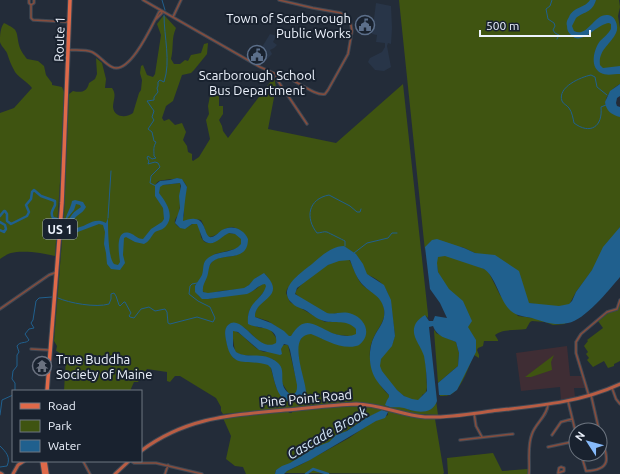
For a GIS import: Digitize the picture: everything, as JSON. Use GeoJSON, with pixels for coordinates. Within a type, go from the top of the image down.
{"type":"FeatureCollection","features":[{"type":"Feature","properties":{"kind":"main road","name":"Route 1"},"geometry":{"type":"LineString","coordinates":[[57,272],[62,203],[70,0]]}},
{"type":"Feature","properties":{"kind":"main road","name":"US 1"},"geometry":{"type":"LineString","coordinates":[[47,390],[57,272]]}},
{"type":"Feature","properties":{"kind":"main road","name":"Pine Point Road"},"geometry":{"type":"LineString","coordinates":[[142,450],[158,439],[183,427],[206,420],[232,415],[356,404],[373,405],[411,415],[440,417],[568,401],[590,396],[620,384]]}},
{"type":"Feature","properties":{"kind":"main road"},"geometry":{"type":"LineString","coordinates":[[13,473],[18,465],[22,462]]}},
{"type":"Feature","properties":{"kind":"main road"},"geometry":{"type":"LineString","coordinates":[[44,462],[46,474]]}},
{"type":"Feature","properties":{"kind":"main road"},"geometry":{"type":"LineString","coordinates":[[115,474],[128,462]]}},
{"type":"Feature","properties":{"kind":"street"},"geometry":{"type":"LineString","coordinates":[[29,0],[31,5],[31,18],[33,20],[70,22]]}},
{"type":"Feature","properties":{"kind":"street"},"geometry":{"type":"LineString","coordinates":[[31,5],[34,3],[34,0]]}},
{"type":"Feature","properties":{"kind":"street"},"geometry":{"type":"LineString","coordinates":[[143,0],[268,71],[284,75],[318,94],[325,94],[348,56],[352,32],[350,20],[342,13],[306,7],[279,0]]}},
{"type":"Feature","properties":{"kind":"street"},"geometry":{"type":"LineString","coordinates":[[173,18],[181,0]]}},
{"type":"Feature","properties":{"kind":"street"},"geometry":{"type":"LineString","coordinates":[[68,51],[90,52],[111,67],[122,68],[140,47],[159,12],[161,11]]}},
{"type":"Feature","properties":{"kind":"street"},"geometry":{"type":"LineString","coordinates":[[276,74],[276,78],[307,124]]}},
{"type":"Feature","properties":{"kind":"street"},"geometry":{"type":"LineString","coordinates":[[0,309],[51,274],[57,272]]}},
{"type":"Feature","properties":{"kind":"street"},"geometry":{"type":"LineString","coordinates":[[597,422],[580,367],[575,346],[576,340],[607,312],[617,309],[620,300]]}},
{"type":"Feature","properties":{"kind":"street"},"geometry":{"type":"LineString","coordinates":[[31,349],[51,350]]}},
{"type":"Feature","properties":{"kind":"street"},"geometry":{"type":"LineString","coordinates":[[612,388],[616,399],[620,404]]}},
{"type":"Feature","properties":{"kind":"street"},"geometry":{"type":"LineString","coordinates":[[568,401],[573,422]]}},
{"type":"Feature","properties":{"kind":"street"},"geometry":{"type":"LineString","coordinates":[[529,474],[531,437],[535,428],[548,409],[548,404]]}},
{"type":"Feature","properties":{"kind":"street"},"geometry":{"type":"LineString","coordinates":[[474,413],[476,426],[482,437]]}},
{"type":"Feature","properties":{"kind":"street"},"geometry":{"type":"LineString","coordinates":[[552,435],[561,422],[572,419]]}},
{"type":"Feature","properties":{"kind":"street"},"geometry":{"type":"LineString","coordinates":[[460,440],[513,434]]}},
{"type":"Feature","properties":{"kind":"street"},"geometry":{"type":"LineString","coordinates":[[548,447],[568,443]]}},
{"type":"Feature","properties":{"kind":"street"},"geometry":{"type":"LineString","coordinates":[[84,462],[90,474]]}},
{"type":"Feature","properties":{"kind":"street"},"geometry":{"type":"LineString","coordinates":[[583,462],[586,471],[602,468],[606,462]]}},
{"type":"Feature","properties":{"kind":"street"},"geometry":{"type":"LineString","coordinates":[[125,464],[153,463],[168,465],[202,474]]}},
{"type":"Feature","properties":{"kind":"street"},"geometry":{"type":"LineString","coordinates":[[165,474],[168,465]]}},
{"type":"Feature","properties":{"kind":"shaded area"},"geometry":{"type":"Polygon","coordinates":[[[376,3],[391,6],[391,44],[388,43],[387,46],[391,67],[384,71],[375,70],[368,62],[370,58],[382,52],[385,47],[385,43],[376,42],[377,35],[372,34],[376,3]]]}},
{"type":"Feature","properties":{"kind":"shaded area"},"geometry":{"type":"Polygon","coordinates":[[[270,34],[277,36],[279,39],[275,38],[273,42],[277,45],[270,50],[272,54],[262,64],[260,62],[264,55],[259,52],[270,34]]]}},
{"type":"Feature","properties":{"kind":"shaded area"},"geometry":{"type":"Polygon","coordinates":[[[567,346],[570,376],[582,376],[585,388],[574,388],[575,397],[561,400],[560,387],[521,391],[516,353],[567,346]]]}},
{"type":"Feature","properties":{"kind":"green space"},"geometry":{"type":"Polygon","coordinates":[[[399,0],[619,0],[620,84],[612,90],[606,99],[620,117],[620,227],[594,268],[576,292],[569,305],[554,307],[528,303],[477,254],[462,247],[426,246],[425,251],[399,0]]]}},
{"type":"Feature","properties":{"kind":"green space"},"geometry":{"type":"Polygon","coordinates":[[[163,16],[165,16],[176,28],[171,59],[174,64],[180,64],[185,60],[188,61],[191,55],[201,53],[204,44],[208,43],[207,54],[194,70],[191,73],[182,75],[173,101],[166,106],[162,118],[164,121],[169,119],[175,125],[182,123],[186,132],[183,140],[187,146],[188,152],[192,154],[193,161],[199,157],[210,139],[206,120],[209,114],[208,106],[210,96],[214,93],[219,93],[219,106],[223,106],[223,114],[219,120],[223,131],[228,138],[274,77],[276,87],[268,129],[336,143],[403,84],[428,314],[428,318],[426,316],[425,319],[423,319],[422,317],[416,329],[416,336],[423,349],[425,358],[427,387],[424,394],[425,395],[423,394],[417,401],[407,398],[395,389],[385,378],[380,368],[379,359],[392,344],[394,336],[390,299],[384,286],[379,281],[365,274],[362,265],[352,252],[345,248],[330,252],[306,272],[305,270],[297,277],[287,289],[286,293],[290,302],[325,322],[350,321],[356,329],[356,336],[337,335],[309,324],[305,324],[300,326],[291,337],[288,338],[281,330],[268,321],[255,317],[259,306],[271,293],[271,282],[265,274],[256,278],[243,289],[220,291],[209,294],[201,290],[211,263],[219,258],[239,254],[247,245],[246,236],[239,230],[229,228],[212,237],[207,237],[201,220],[194,219],[182,221],[184,215],[183,198],[187,187],[181,179],[159,181],[155,186],[180,183],[179,214],[176,218],[175,224],[180,228],[186,228],[194,223],[198,224],[201,237],[207,243],[214,242],[228,233],[236,234],[242,238],[243,243],[239,248],[215,254],[206,261],[203,274],[195,287],[195,290],[200,297],[209,299],[224,295],[248,293],[265,283],[267,286],[266,289],[250,309],[248,316],[249,322],[252,325],[261,328],[267,327],[270,329],[279,344],[264,346],[241,326],[231,324],[228,326],[226,331],[227,344],[232,356],[235,359],[270,365],[276,387],[286,401],[295,402],[304,397],[305,393],[297,345],[304,334],[309,332],[327,340],[346,345],[359,344],[364,337],[365,328],[361,321],[355,316],[348,313],[327,314],[300,298],[295,293],[302,284],[319,270],[338,260],[348,258],[360,282],[365,288],[378,296],[384,308],[384,317],[373,339],[370,362],[372,370],[380,384],[391,397],[387,400],[387,406],[400,406],[410,410],[422,411],[432,407],[436,400],[438,415],[416,414],[378,405],[354,402],[223,414],[216,398],[180,376],[175,376],[170,382],[167,381],[167,372],[147,369],[138,382],[134,382],[130,390],[64,390],[66,358],[56,351],[57,346],[54,341],[64,216],[69,94],[73,91],[79,92],[85,90],[89,83],[95,79],[97,74],[96,58],[102,63],[106,79],[105,88],[112,88],[115,95],[113,107],[114,111],[121,116],[127,116],[133,113],[141,90],[141,66],[143,65],[147,75],[153,77],[155,74],[161,35],[157,24],[163,16]]]}},
{"type":"Feature","properties":{"kind":"green space"},"geometry":{"type":"Polygon","coordinates":[[[4,23],[15,29],[22,52],[27,59],[38,61],[44,66],[46,75],[52,85],[62,87],[64,92],[55,256],[39,253],[16,252],[10,253],[0,259],[0,113],[14,108],[32,88],[15,72],[7,53],[0,42],[0,32],[4,23]]]}},
{"type":"Feature","properties":{"kind":"green space"},"geometry":{"type":"Polygon","coordinates":[[[438,256],[449,256],[488,271],[500,295],[518,316],[565,322],[565,324],[553,325],[545,322],[532,321],[526,329],[502,331],[498,333],[495,335],[498,341],[484,341],[483,346],[477,350],[479,358],[474,355],[463,381],[457,390],[450,395],[440,396],[440,394],[454,392],[467,328],[453,296],[443,283],[438,272],[436,259],[438,256]]]}},
{"type":"Feature","properties":{"kind":"green space"},"geometry":{"type":"Polygon","coordinates":[[[620,305],[620,361],[614,364],[614,366],[608,368],[604,361],[593,367],[587,360],[589,358],[586,354],[588,352],[584,346],[588,341],[587,340],[603,328],[598,321],[608,313],[617,310],[620,305]]]}},
{"type":"Feature","properties":{"kind":"green space"},"geometry":{"type":"Polygon","coordinates":[[[233,330],[256,348],[265,352],[271,351],[282,345],[288,345],[299,391],[294,395],[289,394],[282,383],[274,360],[235,352],[233,330]]]}},
{"type":"Feature","properties":{"kind":"green space"},"geometry":{"type":"Polygon","coordinates":[[[435,330],[436,333],[456,342],[459,353],[458,366],[438,383],[434,331],[435,330]]]}},
{"type":"Feature","properties":{"kind":"green space"},"geometry":{"type":"Polygon","coordinates":[[[554,355],[551,362],[552,370],[531,377],[525,377],[554,355]]]}},
{"type":"Feature","properties":{"kind":"green space"},"geometry":{"type":"Polygon","coordinates":[[[354,405],[383,410],[363,420],[331,441],[292,463],[276,470],[275,474],[246,474],[243,467],[235,466],[226,459],[231,436],[223,418],[288,411],[289,413],[292,413],[291,411],[354,405]]]}},
{"type":"Feature","properties":{"kind":"green space"},"geometry":{"type":"Polygon","coordinates":[[[383,410],[414,417],[435,419],[444,473],[283,473],[349,438],[369,424],[388,415],[388,412],[383,410]]]}},
{"type":"Feature","properties":{"kind":"green space"},"geometry":{"type":"Polygon","coordinates":[[[493,453],[502,471],[528,469],[528,474],[448,474],[447,458],[493,453]]]}},
{"type":"Feature","properties":{"kind":"water"},"geometry":{"type":"Polygon","coordinates":[[[590,0],[596,0],[590,10],[576,18],[572,26],[574,31],[583,31],[603,15],[613,17],[617,25],[617,31],[601,55],[600,65],[603,68],[620,66],[620,74],[603,74],[597,70],[594,62],[596,49],[600,41],[611,29],[611,24],[604,24],[580,38],[575,38],[567,29],[568,19],[573,11],[585,5],[590,0]]]}},
{"type":"Feature","properties":{"kind":"water"},"geometry":{"type":"Polygon","coordinates":[[[620,84],[620,96],[617,98],[616,103],[617,106],[620,107],[620,117],[610,112],[605,102],[610,91],[620,84]]]}},
{"type":"Feature","properties":{"kind":"water"},"geometry":{"type":"Polygon","coordinates":[[[177,178],[182,179],[187,187],[183,221],[192,219],[199,220],[204,226],[209,237],[212,237],[222,230],[230,227],[241,230],[248,239],[247,246],[240,254],[217,259],[212,262],[203,286],[203,292],[208,293],[244,288],[264,273],[271,281],[273,288],[272,293],[256,311],[255,317],[271,323],[289,336],[291,336],[300,326],[308,323],[338,335],[350,336],[356,334],[356,329],[349,324],[321,320],[305,310],[295,306],[288,298],[287,292],[292,281],[297,276],[331,250],[344,246],[356,254],[363,264],[367,274],[384,285],[391,300],[395,336],[392,346],[381,359],[380,366],[382,371],[397,390],[404,396],[412,399],[418,400],[427,391],[424,356],[416,340],[414,327],[416,323],[425,315],[429,321],[433,321],[435,316],[447,318],[440,303],[430,289],[425,247],[432,240],[437,239],[475,253],[495,255],[519,271],[529,303],[559,306],[569,304],[572,301],[576,292],[592,270],[603,247],[620,227],[620,277],[589,311],[575,321],[563,324],[554,324],[513,313],[505,303],[491,276],[484,269],[445,256],[438,257],[438,272],[449,289],[463,301],[472,321],[468,327],[476,340],[476,352],[457,390],[450,395],[439,395],[438,383],[458,366],[459,353],[456,342],[439,335],[433,326],[429,327],[437,401],[435,406],[431,409],[422,412],[385,405],[389,395],[374,376],[370,359],[372,342],[382,324],[384,317],[383,304],[360,281],[350,260],[339,261],[328,265],[297,288],[295,294],[327,313],[345,312],[356,316],[365,325],[365,337],[357,346],[344,347],[311,334],[304,336],[298,349],[306,392],[304,397],[297,401],[290,402],[285,400],[278,391],[271,368],[268,365],[241,362],[236,360],[228,350],[225,334],[226,328],[233,322],[245,328],[263,343],[269,345],[276,343],[276,338],[271,331],[248,324],[249,310],[264,291],[266,286],[265,284],[247,294],[208,299],[202,299],[195,292],[195,286],[202,275],[206,260],[216,254],[230,251],[238,247],[241,244],[241,239],[235,234],[229,233],[213,243],[210,243],[203,240],[197,224],[192,224],[185,229],[180,228],[175,223],[180,208],[180,183],[163,185],[160,187],[159,193],[167,204],[170,213],[169,222],[165,227],[155,232],[144,244],[135,242],[126,237],[124,238],[123,255],[125,263],[120,270],[111,269],[107,264],[104,244],[105,232],[103,225],[99,224],[75,233],[69,229],[69,219],[75,211],[81,207],[80,205],[76,204],[74,210],[65,221],[72,201],[75,200],[83,202],[86,207],[83,212],[73,221],[72,224],[74,228],[97,221],[106,223],[108,218],[109,242],[112,261],[114,264],[118,265],[120,262],[119,242],[122,234],[132,234],[143,239],[151,229],[164,219],[163,208],[155,196],[155,185],[160,181],[177,178]],[[233,331],[233,346],[236,352],[246,355],[267,357],[278,363],[282,371],[284,387],[292,395],[295,393],[297,390],[297,385],[288,345],[284,344],[281,349],[282,354],[280,355],[259,350],[238,332],[233,331]]]}},
{"type":"Feature","properties":{"kind":"water"},"geometry":{"type":"Polygon","coordinates":[[[382,410],[388,412],[385,418],[376,421],[284,474],[275,474],[276,470],[282,466],[290,463],[316,447],[329,442],[336,435],[347,431],[366,418],[382,410]]]}},
{"type":"Feature","properties":{"kind":"waterway"},"geometry":{"type":"LineString","coordinates":[[162,0],[165,10]]}},
{"type":"Feature","properties":{"kind":"waterway"},"geometry":{"type":"LineString","coordinates":[[552,0],[550,6],[546,9],[548,19],[554,23],[555,26],[553,30],[559,35],[557,39]]}},
{"type":"Feature","properties":{"kind":"waterway"},"geometry":{"type":"LineString","coordinates":[[156,186],[150,183],[151,176],[160,167],[158,163],[155,162],[148,164],[149,161],[147,158],[148,156],[152,159],[156,158],[154,156],[154,146],[156,142],[154,141],[152,132],[148,129],[154,120],[152,117],[154,111],[147,101],[154,100],[154,97],[158,92],[158,82],[160,80],[164,82],[166,74],[167,57],[164,15]]}},
{"type":"Feature","properties":{"kind":"waterway"},"geometry":{"type":"LineString","coordinates":[[606,105],[601,107],[600,120],[598,124],[594,127],[585,128],[574,123],[571,111],[562,101],[561,96],[566,87],[576,80],[591,75],[595,77],[597,87],[607,95]]}},
{"type":"Feature","properties":{"kind":"waterway"},"geometry":{"type":"LineString","coordinates":[[108,218],[111,171]]}},
{"type":"Feature","properties":{"kind":"waterway"},"geometry":{"type":"LineString","coordinates":[[0,216],[5,211],[7,214],[7,221],[11,224],[27,216],[29,212],[26,205],[31,199],[32,192],[34,190],[41,196],[55,201],[52,214],[53,218],[57,219]]}},
{"type":"Feature","properties":{"kind":"waterway"},"geometry":{"type":"LineString","coordinates":[[345,246],[345,241],[327,232],[317,233],[313,227],[310,215],[313,205],[322,197],[329,195],[350,206],[357,212],[360,212],[361,209]]}},
{"type":"Feature","properties":{"kind":"waterway"},"geometry":{"type":"LineString","coordinates":[[0,222],[5,225],[6,229],[4,232],[0,230]]}},
{"type":"Feature","properties":{"kind":"waterway"},"geometry":{"type":"LineString","coordinates":[[354,253],[367,243],[388,238],[392,233],[397,233]]}},
{"type":"Feature","properties":{"kind":"waterway"},"geometry":{"type":"LineString","coordinates":[[58,298],[69,302],[104,305],[109,304],[111,294],[114,293],[120,306],[125,302],[131,313],[129,316],[130,317],[134,318],[141,309],[149,307],[155,311],[165,309],[167,312],[168,323],[170,324],[197,317],[213,322],[215,318],[210,307],[198,301],[189,294],[190,286],[197,283]]}},
{"type":"Feature","properties":{"kind":"waterway"},"geometry":{"type":"LineString","coordinates":[[15,390],[15,383],[12,379],[13,371],[17,366],[17,355],[19,352],[17,346],[29,340],[25,334],[29,329],[34,328],[31,323],[33,320],[36,301],[39,298],[52,297]]}},
{"type":"Feature","properties":{"kind":"waterway"},"geometry":{"type":"LineString","coordinates":[[0,415],[2,400],[12,395]]}},
{"type":"Feature","properties":{"kind":"waterway"},"geometry":{"type":"LineString","coordinates":[[0,446],[8,457],[7,466],[0,467]]}},
{"type":"Feature","properties":{"kind":"waterway","name":"Cascade Brook"},"geometry":{"type":"LineString","coordinates":[[306,474],[313,469],[328,474]]}},
{"type":"Feature","properties":{"kind":"place","name":"Town of Scarborough Public Works"},"geometry":{"type":"Point","coordinates":[365,25]}},
{"type":"Feature","properties":{"kind":"place","name":"Scarborough School Bus Department"},"geometry":{"type":"Point","coordinates":[257,55]}},
{"type":"Feature","properties":{"kind":"place","name":"True Buddha Society of Maine"},"geometry":{"type":"Point","coordinates":[42,366]}}]}
